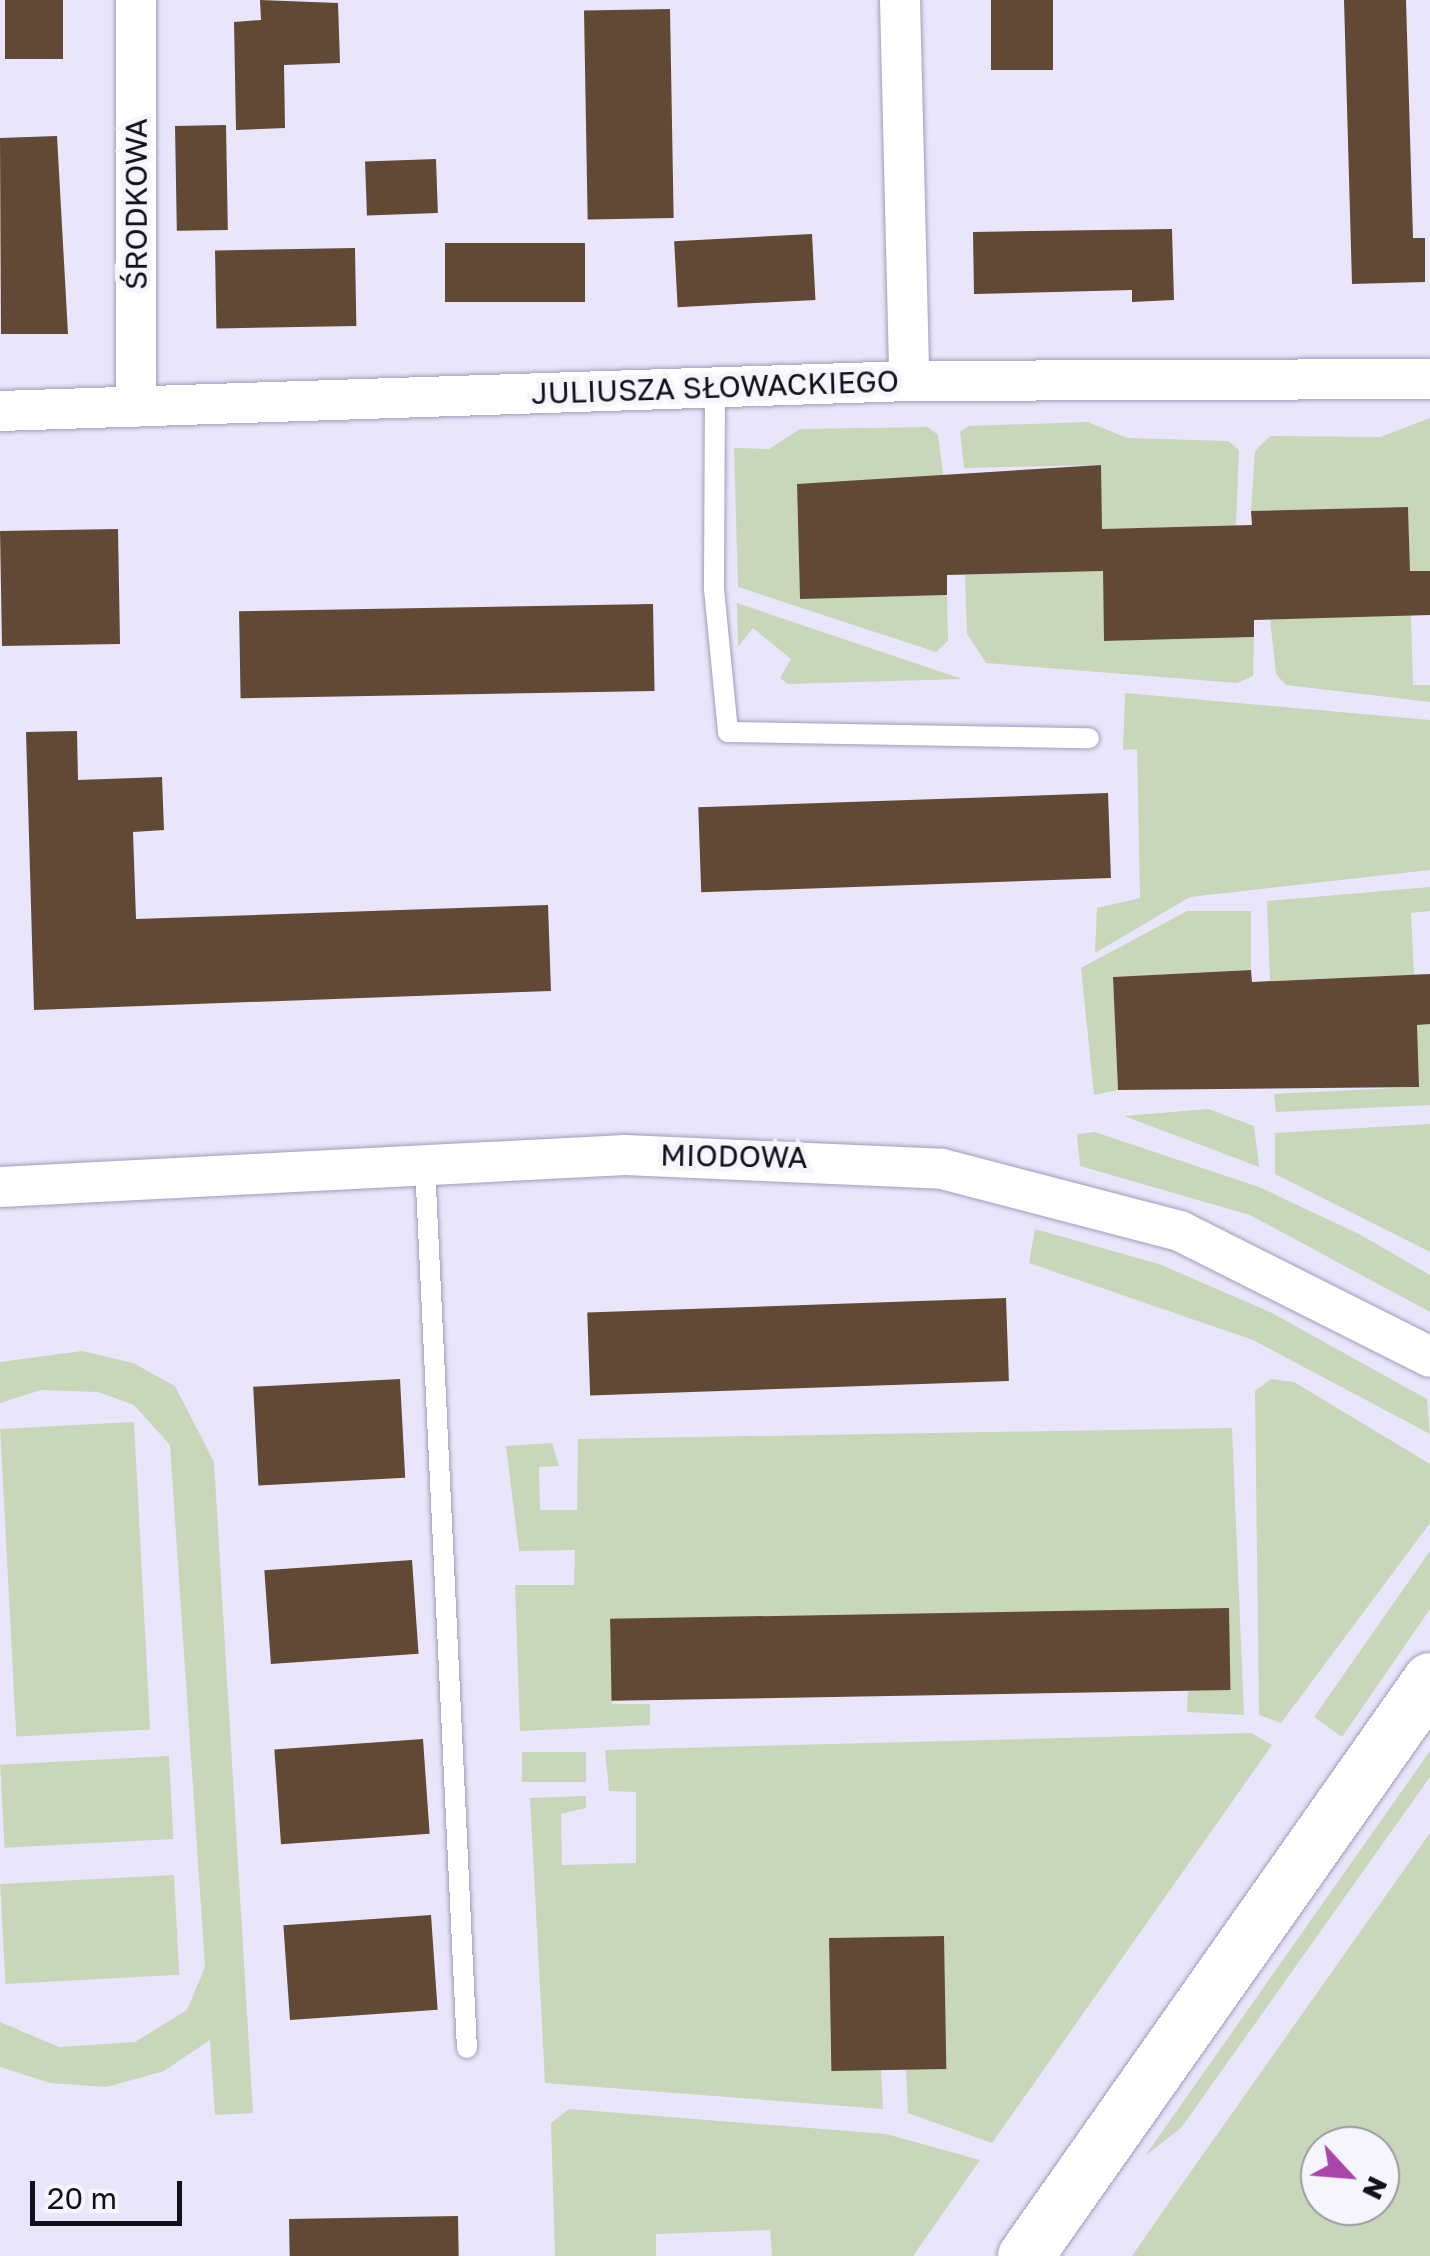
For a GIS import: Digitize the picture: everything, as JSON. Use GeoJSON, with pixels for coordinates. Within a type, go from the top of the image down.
{"type":"FeatureCollection","features":[{"type":"Feature","properties":{"kind":"street","name":"ŚRODKOWA"},"geometry":{"type":"LineString","coordinates":[[136,0],[136,407]]}},
{"type":"Feature","properties":{"kind":"street"},"geometry":{"type":"LineString","coordinates":[[900,0],[909,381]]}},
{"type":"Feature","properties":{"kind":"street","name":"JULIUSZA SŁOWACKIEGO"},"geometry":{"type":"LineString","coordinates":[[0,411],[909,381],[1430,379]]}},
{"type":"Feature","properties":{"kind":"street","name":"MIODOWA"},"geometry":{"type":"LineString","coordinates":[[0,1188],[699,1154],[976,1175],[1180,1231],[1430,1358]]}},
{"type":"Feature","properties":{"kind":"street"},"geometry":{"type":"LineString","coordinates":[[1025,2256],[1430,1680]]}},
{"type":"Feature","properties":{"kind":"lane"},"geometry":{"type":"LineString","coordinates":[[715,388],[714,590],[728,732],[1089,738]]}},
{"type":"Feature","properties":{"kind":"lane"},"geometry":{"type":"LineString","coordinates":[[426,1165],[467,2048]]}},
{"type":"Feature","properties":{"kind":"green space"},"geometry":{"type":"Polygon","coordinates":[[[1430,418],[1430,571],[1410,571],[1408,507],[1251,511],[1255,451],[1270,436],[1380,437],[1430,418]]]}},
{"type":"Feature","properties":{"kind":"green space"},"geometry":{"type":"Polygon","coordinates":[[[1088,422],[1127,438],[1228,441],[1239,450],[1236,526],[1102,529],[1100,465],[964,468],[960,432],[968,426],[1088,422]]]}},
{"type":"Feature","properties":{"kind":"green space"},"geometry":{"type":"Polygon","coordinates":[[[928,427],[938,435],[944,480],[797,484],[800,598],[947,595],[948,641],[936,652],[738,587],[734,448],[769,449],[800,429],[928,427]]]}},
{"type":"Feature","properties":{"kind":"green space"},"geometry":{"type":"Polygon","coordinates":[[[1103,571],[1105,641],[1254,637],[1253,676],[1237,683],[986,663],[967,634],[965,575],[1103,571]]]}},
{"type":"Feature","properties":{"kind":"green space"},"geometry":{"type":"Polygon","coordinates":[[[737,603],[962,679],[788,684],[780,678],[791,659],[753,628],[738,647],[737,603]]]}},
{"type":"Feature","properties":{"kind":"green space"},"geometry":{"type":"Polygon","coordinates":[[[1411,615],[1413,685],[1430,685],[1430,702],[1286,685],[1276,674],[1270,619],[1411,615]]]}},
{"type":"Feature","properties":{"kind":"green space"},"geometry":{"type":"Polygon","coordinates":[[[1125,693],[1430,720],[1430,870],[1190,897],[1095,953],[1097,908],[1140,898],[1137,749],[1123,750],[1125,693]]]}},
{"type":"Feature","properties":{"kind":"green space"},"geometry":{"type":"Polygon","coordinates":[[[1430,887],[1430,911],[1411,913],[1414,975],[1270,981],[1267,901],[1430,887]]]}},
{"type":"Feature","properties":{"kind":"green space"},"geometry":{"type":"Polygon","coordinates":[[[1187,911],[1251,911],[1251,970],[1113,977],[1118,1090],[1094,1095],[1081,968],[1187,911]]]}},
{"type":"Feature","properties":{"kind":"green space"},"geometry":{"type":"Polygon","coordinates":[[[1430,1024],[1430,1105],[1276,1112],[1274,1094],[1418,1087],[1417,1025],[1430,1024]]]}},
{"type":"Feature","properties":{"kind":"green space"},"geometry":{"type":"Polygon","coordinates":[[[1208,1109],[1254,1126],[1259,1167],[1124,1116],[1208,1109]]]}},
{"type":"Feature","properties":{"kind":"green space"},"geometry":{"type":"Polygon","coordinates":[[[1430,1124],[1430,1252],[1275,1174],[1275,1133],[1430,1124]]]}},
{"type":"Feature","properties":{"kind":"green space"},"geometry":{"type":"Polygon","coordinates":[[[1095,1132],[1259,1187],[1359,1234],[1430,1275],[1430,1312],[1250,1215],[1080,1166],[1077,1134],[1095,1132]]]}},
{"type":"Feature","properties":{"kind":"green space"},"geometry":{"type":"Polygon","coordinates":[[[1035,1229],[1159,1264],[1270,1312],[1427,1399],[1430,1434],[1253,1340],[1029,1263],[1035,1229]]]}},
{"type":"Feature","properties":{"kind":"green space"},"geometry":{"type":"Polygon","coordinates":[[[82,1351],[133,1363],[175,1386],[214,1462],[253,2113],[215,2115],[210,2040],[164,2071],[107,2087],[50,2083],[0,2067],[0,2022],[59,2047],[135,2042],[187,2010],[205,1967],[170,1445],[134,1405],[98,1392],[41,1390],[0,1403],[0,1362],[82,1351]]]}},
{"type":"Feature","properties":{"kind":"green space"},"geometry":{"type":"Polygon","coordinates":[[[1271,1379],[1294,1382],[1430,1464],[1430,1523],[1281,1723],[1259,1715],[1255,1391],[1271,1379]]]}},
{"type":"Feature","properties":{"kind":"green space"},"geometry":{"type":"Polygon","coordinates":[[[134,1422],[150,1730],[16,1737],[0,1429],[134,1422]]]}},
{"type":"Feature","properties":{"kind":"green space"},"geometry":{"type":"Polygon","coordinates":[[[1232,1428],[1244,1715],[1187,1712],[1188,1691],[1230,1689],[1228,1608],[610,1626],[612,1704],[650,1704],[650,1725],[520,1731],[515,1585],[574,1585],[575,1550],[519,1551],[506,1446],[552,1443],[559,1466],[539,1467],[540,1510],[577,1510],[578,1439],[1232,1428]]]}},
{"type":"Feature","properties":{"kind":"green space"},"geometry":{"type":"Polygon","coordinates":[[[1430,1551],[1430,1609],[1342,1737],[1314,1717],[1430,1551]]]}},
{"type":"Feature","properties":{"kind":"green space"},"geometry":{"type":"Polygon","coordinates":[[[1251,1733],[1272,1745],[992,2143],[908,2113],[906,2069],[943,1936],[829,1938],[831,2070],[881,2069],[883,2109],[545,2083],[530,1798],[586,1796],[586,1808],[561,1814],[562,1865],[636,1863],[636,1792],[609,1791],[605,1750],[1251,1733]]]}},
{"type":"Feature","properties":{"kind":"green space"},"geometry":{"type":"Polygon","coordinates":[[[1430,1751],[1430,1777],[1181,2128],[1145,2156],[1430,1751]]]}},
{"type":"Feature","properties":{"kind":"green space"},"geometry":{"type":"Polygon","coordinates":[[[522,1752],[586,1752],[586,1782],[522,1782],[522,1752]]]}},
{"type":"Feature","properties":{"kind":"green space"},"geometry":{"type":"Polygon","coordinates":[[[169,1756],[173,1839],[5,1848],[0,1765],[169,1756]]]}},
{"type":"Feature","properties":{"kind":"green space"},"geometry":{"type":"Polygon","coordinates":[[[1430,1833],[1430,2256],[1132,2256],[1430,1833]]]}},
{"type":"Feature","properties":{"kind":"green space"},"geometry":{"type":"Polygon","coordinates":[[[174,1875],[179,1975],[5,1984],[0,1884],[174,1875]]]}},
{"type":"Feature","properties":{"kind":"green space"},"geometry":{"type":"Polygon","coordinates":[[[569,2109],[886,2134],[980,2160],[913,2256],[772,2256],[770,2230],[656,2234],[656,2256],[555,2256],[551,2123],[569,2109]]]}},
{"type":"Feature","properties":{"kind":"building"},"geometry":{"type":"Polygon","coordinates":[[[5,0],[63,0],[63,59],[5,59],[5,0]]]}},
{"type":"Feature","properties":{"kind":"building"},"geometry":{"type":"Polygon","coordinates":[[[260,0],[338,3],[340,63],[284,65],[285,128],[236,130],[234,22],[261,20],[260,0]]]}},
{"type":"Feature","properties":{"kind":"building"},"geometry":{"type":"Polygon","coordinates":[[[991,0],[1053,0],[1053,70],[991,70],[991,0]]]}},
{"type":"Feature","properties":{"kind":"building"},"geometry":{"type":"Polygon","coordinates":[[[1344,0],[1406,0],[1413,238],[1425,238],[1425,282],[1352,284],[1344,0]]]}},
{"type":"Feature","properties":{"kind":"building"},"geometry":{"type":"Polygon","coordinates":[[[670,9],[674,218],[588,219],[584,11],[670,9]]]}},
{"type":"Feature","properties":{"kind":"building"},"geometry":{"type":"Polygon","coordinates":[[[226,125],[228,230],[177,231],[175,126],[226,125]]]}},
{"type":"Feature","properties":{"kind":"building"},"geometry":{"type":"Polygon","coordinates":[[[57,136],[68,334],[1,334],[0,138],[57,136]]]}},
{"type":"Feature","properties":{"kind":"building"},"geometry":{"type":"Polygon","coordinates":[[[436,159],[438,213],[367,215],[365,161],[436,159]]]}},
{"type":"Feature","properties":{"kind":"building"},"geometry":{"type":"Polygon","coordinates":[[[1172,229],[1174,300],[1132,302],[1132,290],[974,294],[973,232],[1172,229]]]}},
{"type":"Feature","properties":{"kind":"building"},"geometry":{"type":"Polygon","coordinates":[[[812,234],[815,300],[678,307],[674,241],[812,234]]]}},
{"type":"Feature","properties":{"kind":"building"},"geometry":{"type":"Polygon","coordinates":[[[445,243],[585,243],[585,302],[445,302],[445,243]]]}},
{"type":"Feature","properties":{"kind":"building"},"geometry":{"type":"Polygon","coordinates":[[[355,248],[356,326],[216,328],[215,250],[355,248]]]}},
{"type":"Feature","properties":{"kind":"building"},"geometry":{"type":"Polygon","coordinates":[[[1101,465],[1102,529],[1252,525],[1251,511],[1408,507],[1410,571],[1430,571],[1430,615],[1254,620],[1254,637],[1104,641],[1103,571],[947,575],[947,595],[800,599],[797,484],[1101,465]]]}},
{"type":"Feature","properties":{"kind":"building"},"geometry":{"type":"Polygon","coordinates":[[[118,529],[120,644],[2,646],[0,531],[118,529]]]}},
{"type":"Feature","properties":{"kind":"building"},"geometry":{"type":"Polygon","coordinates":[[[653,604],[655,691],[241,698],[239,611],[653,604]]]}},
{"type":"Feature","properties":{"kind":"building"},"geometry":{"type":"Polygon","coordinates":[[[77,731],[78,780],[162,777],[164,830],[133,832],[136,919],[548,905],[551,991],[34,1010],[26,732],[77,731]]]}},
{"type":"Feature","properties":{"kind":"building"},"geometry":{"type":"Polygon","coordinates":[[[1108,793],[1111,878],[701,892],[698,807],[1108,793]]]}},
{"type":"Feature","properties":{"kind":"building"},"geometry":{"type":"Polygon","coordinates":[[[1251,970],[1252,982],[1430,974],[1430,1024],[1417,1025],[1419,1087],[1118,1090],[1113,977],[1251,970]]]}},
{"type":"Feature","properties":{"kind":"building"},"geometry":{"type":"Polygon","coordinates":[[[1006,1298],[1009,1381],[590,1396],[587,1313],[1006,1298]]]}},
{"type":"Feature","properties":{"kind":"building"},"geometry":{"type":"Polygon","coordinates":[[[400,1379],[405,1478],[258,1486],[253,1387],[400,1379]]]}},
{"type":"Feature","properties":{"kind":"building"},"geometry":{"type":"Polygon","coordinates":[[[412,1560],[419,1654],[271,1664],[264,1570],[412,1560]]]}},
{"type":"Feature","properties":{"kind":"building"},"geometry":{"type":"Polygon","coordinates":[[[1229,1608],[1230,1690],[612,1701],[610,1619],[1229,1608]]]}},
{"type":"Feature","properties":{"kind":"building"},"geometry":{"type":"Polygon","coordinates":[[[423,1739],[430,1834],[281,1844],[274,1749],[423,1739]]]}},
{"type":"Feature","properties":{"kind":"building"},"geometry":{"type":"Polygon","coordinates":[[[431,1915],[438,2010],[290,2020],[283,1925],[431,1915]]]}},
{"type":"Feature","properties":{"kind":"building"},"geometry":{"type":"Polygon","coordinates":[[[944,1936],[946,2069],[831,2071],[829,1938],[944,1936]]]}},
{"type":"Feature","properties":{"kind":"building"},"geometry":{"type":"Polygon","coordinates":[[[458,2216],[459,2256],[290,2256],[289,2219],[458,2216]]]}}]}
